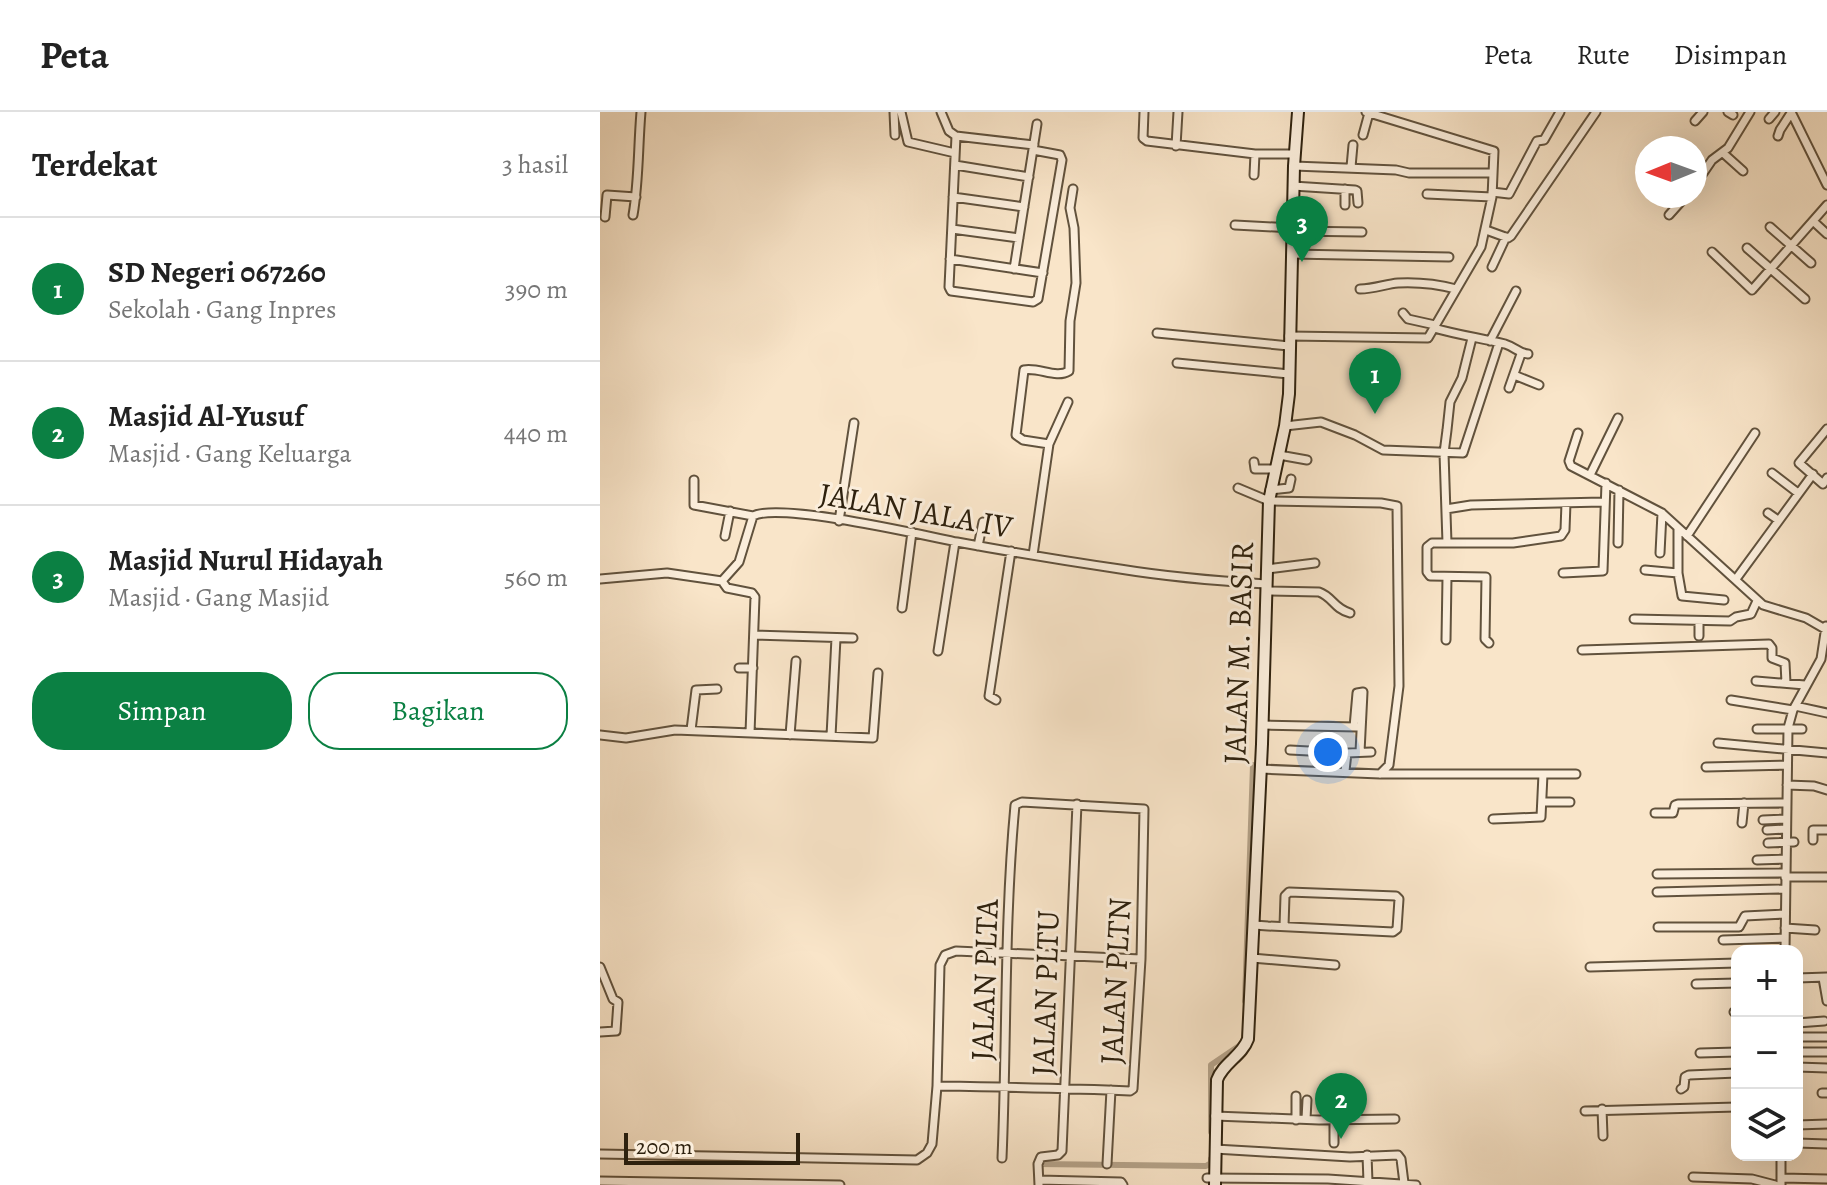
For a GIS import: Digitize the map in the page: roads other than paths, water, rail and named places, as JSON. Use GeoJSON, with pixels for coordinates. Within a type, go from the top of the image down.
{"type":"FeatureCollection","features":[{"type":"Feature","properties":{"kind":"main road","name":"JALAN M. BASIR"},"geometry":{"type":"LineString","coordinates":[[1212,1180],[1219,1073],[1247,1043],[1263,725],[1270,495],[1285,426],[1289,374],[1293,186],[1298,112]]}},
{"type":"Feature","properties":{"kind":"street"},"geometry":{"type":"LineString","coordinates":[[633,215],[641,112]]}},
{"type":"Feature","properties":{"kind":"street"},"geometry":{"type":"LineString","coordinates":[[894,112],[895,135]]}},
{"type":"Feature","properties":{"kind":"street"},"geometry":{"type":"LineString","coordinates":[[901,112],[908,142],[955,153]]}},
{"type":"Feature","properties":{"kind":"street"},"geometry":{"type":"LineString","coordinates":[[941,112],[949,131],[956,136],[1034,148],[1062,156],[1036,302],[951,291],[949,287],[956,136]]}},
{"type":"Feature","properties":{"kind":"street"},"geometry":{"type":"LineString","coordinates":[[1144,112],[1144,140],[1176,146],[1409,173],[1493,173]]}},
{"type":"Feature","properties":{"kind":"street"},"geometry":{"type":"LineString","coordinates":[[1176,146],[1178,112]]}},
{"type":"Feature","properties":{"kind":"street"},"geometry":{"type":"LineString","coordinates":[[1157,333],[1289,341],[1427,338],[1481,247],[1492,195],[1494,151],[1368,112],[1363,135]]}},
{"type":"Feature","properties":{"kind":"street"},"geometry":{"type":"LineString","coordinates":[[1427,194],[1509,194],[1537,141],[1544,140],[1560,112]]}},
{"type":"Feature","properties":{"kind":"street"},"geometry":{"type":"LineString","coordinates":[[1486,230],[1511,236],[1594,112]]}},
{"type":"Feature","properties":{"kind":"street"},"geometry":{"type":"LineString","coordinates":[[1695,121],[1703,112]]}},
{"type":"Feature","properties":{"kind":"street"},"geometry":{"type":"LineString","coordinates":[[1707,166],[1728,148],[1750,112]]}},
{"type":"Feature","properties":{"kind":"street"},"geometry":{"type":"LineString","coordinates":[[1778,136],[1791,112]]}},
{"type":"Feature","properties":{"kind":"street"},"geometry":{"type":"LineString","coordinates":[[1791,112],[1827,185]]}},
{"type":"Feature","properties":{"kind":"street"},"geometry":{"type":"LineString","coordinates":[[1014,269],[1037,124]]}},
{"type":"Feature","properties":{"kind":"street"},"geometry":{"type":"LineString","coordinates":[[1351,167],[1353,145]]}},
{"type":"Feature","properties":{"kind":"street"},"geometry":{"type":"LineString","coordinates":[[1723,153],[1743,171]]}},
{"type":"Feature","properties":{"kind":"street"},"geometry":{"type":"LineString","coordinates":[[1254,175],[1255,154]]}},
{"type":"Feature","properties":{"kind":"street"},"geometry":{"type":"LineString","coordinates":[[955,165],[1029,177]]}},
{"type":"Feature","properties":{"kind":"street"},"geometry":{"type":"LineString","coordinates":[[1293,186],[1357,191],[1358,203]]}},
{"type":"Feature","properties":{"kind":"street"},"geometry":{"type":"LineString","coordinates":[[1049,444],[1023,440],[1016,435],[1024,370],[1062,375],[1069,371],[1070,321],[1076,283],[1070,208],[1073,189]]}},
{"type":"Feature","properties":{"kind":"street"},"geometry":{"type":"LineString","coordinates":[[1345,189],[1345,205]]}},
{"type":"Feature","properties":{"kind":"street"},"geometry":{"type":"LineString","coordinates":[[605,217],[607,195],[636,197]]}},
{"type":"Feature","properties":{"kind":"street"},"geometry":{"type":"LineString","coordinates":[[953,197],[1024,207]]}},
{"type":"Feature","properties":{"kind":"street"},"geometry":{"type":"LineString","coordinates":[[1712,252],[1752,290],[1827,205]]}},
{"type":"Feature","properties":{"kind":"street"},"geometry":{"type":"LineString","coordinates":[[1669,215],[1675,208]]}},
{"type":"Feature","properties":{"kind":"street"},"geometry":{"type":"LineString","coordinates":[[1813,221],[1827,234]]}},
{"type":"Feature","properties":{"kind":"street"},"geometry":{"type":"LineString","coordinates":[[1235,225],[1362,232]]}},
{"type":"Feature","properties":{"kind":"street"},"geometry":{"type":"LineString","coordinates":[[1770,227],[1811,263]]}},
{"type":"Feature","properties":{"kind":"street"},"geometry":{"type":"LineString","coordinates":[[952,229],[1019,238]]}},
{"type":"Feature","properties":{"kind":"street"},"geometry":{"type":"LineString","coordinates":[[1492,267],[1506,237]]}},
{"type":"Feature","properties":{"kind":"street"},"geometry":{"type":"LineString","coordinates":[[1747,248],[1805,299]]}},
{"type":"Feature","properties":{"kind":"street"},"geometry":{"type":"LineString","coordinates":[[1292,254],[1449,257]]}},
{"type":"Feature","properties":{"kind":"street"},"geometry":{"type":"LineString","coordinates":[[950,259],[1043,273]]}},
{"type":"Feature","properties":{"kind":"street"},"geometry":{"type":"LineString","coordinates":[[1360,289],[1396,283],[1437,284],[1456,289]]}},
{"type":"Feature","properties":{"kind":"street"},"geometry":{"type":"LineString","coordinates":[[1490,341],[1516,291]]}},
{"type":"Feature","properties":{"kind":"street"},"geometry":{"type":"LineString","coordinates":[[1403,313],[1408,319],[1499,343],[1525,354],[1509,388]]}},
{"type":"Feature","properties":{"kind":"street"},"geometry":{"type":"LineString","coordinates":[[1447,543],[1444,453],[1450,402],[1462,378],[1472,338]]}},
{"type":"Feature","properties":{"kind":"street"},"geometry":{"type":"LineString","coordinates":[[1285,426],[1321,422],[1383,450],[1460,453],[1465,450],[1499,343]]}},
{"type":"Feature","properties":{"kind":"street"},"geometry":{"type":"LineString","coordinates":[[1177,363],[1289,374]]}},
{"type":"Feature","properties":{"kind":"street"},"geometry":{"type":"LineString","coordinates":[[1514,375],[1539,385]]}},
{"type":"Feature","properties":{"kind":"street"},"geometry":{"type":"LineString","coordinates":[[1033,555],[1049,444],[1068,402]]}},
{"type":"Feature","properties":{"kind":"street"},"geometry":{"type":"LineString","coordinates":[[1590,475],[1618,418]]}},
{"type":"Feature","properties":{"kind":"street"},"geometry":{"type":"LineString","coordinates":[[839,521],[854,423]]}},
{"type":"Feature","properties":{"kind":"street"},"geometry":{"type":"LineString","coordinates":[[1827,429],[1799,463],[1823,484],[1827,478]]}},
{"type":"Feature","properties":{"kind":"street"},"geometry":{"type":"LineString","coordinates":[[1578,433],[1570,464],[1662,513],[1769,609],[1806,618],[1826,627],[1825,652],[1805,685],[1788,728],[1785,829],[1790,842],[1786,859],[1785,945]]}},
{"type":"Feature","properties":{"kind":"street"},"geometry":{"type":"LineString","coordinates":[[1687,536],[1755,433]]}},
{"type":"Feature","properties":{"kind":"street"},"geometry":{"type":"LineString","coordinates":[[1279,455],[1307,460]]}},
{"type":"Feature","properties":{"kind":"street"},"geometry":{"type":"LineString","coordinates":[[1254,462],[1255,469],[1275,469]]}},
{"type":"Feature","properties":{"kind":"street"},"geometry":{"type":"LineString","coordinates":[[1772,473],[1798,493]]}},
{"type":"Feature","properties":{"kind":"street"},"geometry":{"type":"LineString","coordinates":[[1737,578],[1813,474]]}},
{"type":"Feature","properties":{"kind":"street"},"geometry":{"type":"LineString","coordinates":[[1270,495],[1289,488],[1291,479]]}},
{"type":"Feature","properties":{"kind":"street","name":"JALAN JALA IV"},"geometry":{"type":"LineString","coordinates":[[694,480],[692,504],[753,516],[758,513],[793,513],[1167,576],[1319,592],[1327,596],[1336,608],[1350,613]]}},
{"type":"Feature","properties":{"kind":"street"},"geometry":{"type":"LineString","coordinates":[[1563,573],[1603,571],[1606,483]]}},
{"type":"Feature","properties":{"kind":"street"},"geometry":{"type":"LineString","coordinates":[[1238,488],[1270,495],[1397,506],[1399,686],[1389,765],[1380,774]]}},
{"type":"Feature","properties":{"kind":"street"},"geometry":{"type":"LineString","coordinates":[[1618,543],[1619,490]]}},
{"type":"Feature","properties":{"kind":"street"},"geometry":{"type":"LineString","coordinates":[[1446,509],[1471,505],[1603,502]]}},
{"type":"Feature","properties":{"kind":"street"},"geometry":{"type":"LineString","coordinates":[[1489,643],[1485,639],[1486,577],[1432,577],[1427,574],[1426,549],[1432,543],[1513,543],[1561,536],[1565,530],[1566,503]]}},
{"type":"Feature","properties":{"kind":"street"},"geometry":{"type":"LineString","coordinates":[[725,536],[730,511]]}},
{"type":"Feature","properties":{"kind":"street"},"geometry":{"type":"LineString","coordinates":[[1660,553],[1662,513]]}},
{"type":"Feature","properties":{"kind":"street"},"geometry":{"type":"LineString","coordinates":[[1768,513],[1778,520]]}},
{"type":"Feature","properties":{"kind":"street"},"geometry":{"type":"LineString","coordinates":[[722,581],[739,562],[753,516]]}},
{"type":"Feature","properties":{"kind":"street"},"geometry":{"type":"LineString","coordinates":[[978,546],[983,522]]}},
{"type":"Feature","properties":{"kind":"street"},"geometry":{"type":"LineString","coordinates":[[1678,528],[1678,573],[1682,596],[1724,600]]}},
{"type":"Feature","properties":{"kind":"street"},"geometry":{"type":"LineString","coordinates":[[902,608],[912,532]]}},
{"type":"Feature","properties":{"kind":"street"},"geometry":{"type":"LineString","coordinates":[[938,651],[955,542]]}},
{"type":"Feature","properties":{"kind":"street"},"geometry":{"type":"LineString","coordinates":[[996,700],[989,696],[1011,551]]}},
{"type":"Feature","properties":{"kind":"street"},"geometry":{"type":"LineString","coordinates":[[1267,569],[1315,563]]}},
{"type":"Feature","properties":{"kind":"street"},"geometry":{"type":"LineString","coordinates":[[1645,570],[1678,573]]}},
{"type":"Feature","properties":{"kind":"street"},"geometry":{"type":"LineString","coordinates":[[600,579],[667,573],[722,581],[727,588],[752,593],[755,597],[750,733]]}},
{"type":"Feature","properties":{"kind":"street"},"geometry":{"type":"LineString","coordinates":[[1446,640],[1447,577]]}},
{"type":"Feature","properties":{"kind":"street"},"geometry":{"type":"LineString","coordinates":[[1634,619],[1730,621],[1749,615],[1757,601]]}},
{"type":"Feature","properties":{"kind":"street"},"geometry":{"type":"LineString","coordinates":[[1699,621],[1699,636]]}},
{"type":"Feature","properties":{"kind":"street"},"geometry":{"type":"LineString","coordinates":[[754,635],[853,638]]}},
{"type":"Feature","properties":{"kind":"street"},"geometry":{"type":"LineString","coordinates":[[831,736],[836,638]]}},
{"type":"Feature","properties":{"kind":"street"},"geometry":{"type":"LineString","coordinates":[[1582,650],[1769,644],[1773,659],[1785,661],[1786,683]]}},
{"type":"Feature","properties":{"kind":"street"},"geometry":{"type":"LineString","coordinates":[[790,735],[796,661]]}},
{"type":"Feature","properties":{"kind":"street"},"geometry":{"type":"LineString","coordinates":[[739,668],[753,668]]}},
{"type":"Feature","properties":{"kind":"street"},"geometry":{"type":"LineString","coordinates":[[600,735],[626,738],[669,730],[691,730],[874,737],[878,673]]}},
{"type":"Feature","properties":{"kind":"street"},"geometry":{"type":"LineString","coordinates":[[1756,681],[1805,685]]}},
{"type":"Feature","properties":{"kind":"street"},"geometry":{"type":"LineString","coordinates":[[691,730],[696,690],[717,689]]}},
{"type":"Feature","properties":{"kind":"street"},"geometry":{"type":"LineString","coordinates":[[1731,700],[1827,713]]}},
{"type":"Feature","properties":{"kind":"street"},"geometry":{"type":"LineString","coordinates":[[1263,725],[1358,727],[1360,752]]}},
{"type":"Feature","properties":{"kind":"street"},"geometry":{"type":"LineString","coordinates":[[1757,729],[1802,729]]}},
{"type":"Feature","properties":{"kind":"street"},"geometry":{"type":"LineString","coordinates":[[1718,743],[1827,753]]}},
{"type":"Feature","properties":{"kind":"street"},"geometry":{"type":"LineString","coordinates":[[1290,750],[1371,752]]}},
{"type":"Feature","properties":{"kind":"street"},"geometry":{"type":"LineString","coordinates":[[1345,771],[1347,753]]}},
{"type":"Feature","properties":{"kind":"street"},"geometry":{"type":"LineString","coordinates":[[1706,767],[1787,765]]}},
{"type":"Feature","properties":{"kind":"street"},"geometry":{"type":"LineString","coordinates":[[1261,769],[1380,774],[1576,774]]}},
{"type":"Feature","properties":{"kind":"street"},"geometry":{"type":"LineString","coordinates":[[1493,819],[1540,818],[1543,774]]}},
{"type":"Feature","properties":{"kind":"street"},"geometry":{"type":"LineString","coordinates":[[1787,785],[1827,790]]}},
{"type":"Feature","properties":{"kind":"street"},"geometry":{"type":"LineString","coordinates":[[1543,802],[1570,802]]}},
{"type":"Feature","properties":{"kind":"street"},"geometry":{"type":"LineString","coordinates":[[1742,823],[1744,803]]}},
{"type":"Feature","properties":{"kind":"street"},"geometry":{"type":"LineString","coordinates":[[1655,813],[1673,813],[1676,804],[1786,803]]}},
{"type":"Feature","properties":{"kind":"street","name":"JALAN PLTN"},"geometry":{"type":"LineString","coordinates":[[937,1086],[1133,1089],[1145,811],[1142,807],[1016,804]]}},
{"type":"Feature","properties":{"kind":"street","name":"JALAN PLTA"},"geometry":{"type":"LineString","coordinates":[[1002,1158],[1016,804]]}},
{"type":"Feature","properties":{"kind":"street","name":"JALAN PLTU"},"geometry":{"type":"LineString","coordinates":[[1039,1182],[1038,1164],[1042,1156],[1058,1155],[1062,1151],[1077,804]]}},
{"type":"Feature","properties":{"kind":"street"},"geometry":{"type":"LineString","coordinates":[[1763,820],[1785,819]]}},
{"type":"Feature","properties":{"kind":"street"},"geometry":{"type":"LineString","coordinates":[[1767,830],[1785,829]]}},
{"type":"Feature","properties":{"kind":"street"},"geometry":{"type":"LineString","coordinates":[[1813,840],[1813,830],[1827,830]]}},
{"type":"Feature","properties":{"kind":"street"},"geometry":{"type":"LineString","coordinates":[[1768,843],[1790,842]]}},
{"type":"Feature","properties":{"kind":"street"},"geometry":{"type":"LineString","coordinates":[[1757,860],[1786,859]]}},
{"type":"Feature","properties":{"kind":"street"},"geometry":{"type":"LineString","coordinates":[[1657,874],[1827,877],[1827,869]]}},
{"type":"Feature","properties":{"kind":"street"},"geometry":{"type":"LineString","coordinates":[[1657,892],[1785,889]]}},
{"type":"Feature","properties":{"kind":"street"},"geometry":{"type":"LineString","coordinates":[[1254,925],[1395,932],[1399,899],[1396,896],[1288,892],[1285,896],[1284,926]]}},
{"type":"Feature","properties":{"kind":"street"},"geometry":{"type":"LineString","coordinates":[[1658,927],[1739,927],[1745,916],[1785,914]]}},
{"type":"Feature","properties":{"kind":"street"},"geometry":{"type":"LineString","coordinates":[[1785,928],[1815,930]]}},
{"type":"Feature","properties":{"kind":"street"},"geometry":{"type":"LineString","coordinates":[[1723,940],[1785,938]]}},
{"type":"Feature","properties":{"kind":"street"},"geometry":{"type":"LineString","coordinates":[[600,1154],[910,1161],[922,1157],[932,1144],[937,1086],[940,961],[945,955],[956,951],[1008,951],[1141,959]]}},
{"type":"Feature","properties":{"kind":"street"},"geometry":{"type":"LineString","coordinates":[[1252,958],[1335,965]]}},
{"type":"Feature","properties":{"kind":"street"},"geometry":{"type":"LineString","coordinates":[[1590,967],[1731,963]]}},
{"type":"Feature","properties":{"kind":"street"},"geometry":{"type":"LineString","coordinates":[[600,967],[613,999],[618,1002],[616,1032],[600,1032]]}},
{"type":"Feature","properties":{"kind":"street"},"geometry":{"type":"LineString","coordinates":[[1803,978],[1825,978],[1827,1001]]}},
{"type":"Feature","properties":{"kind":"street"},"geometry":{"type":"LineString","coordinates":[[1696,984],[1731,983]]}},
{"type":"Feature","properties":{"kind":"street"},"geometry":{"type":"LineString","coordinates":[[600,1000],[613,999]]}},
{"type":"Feature","properties":{"kind":"street"},"geometry":{"type":"LineString","coordinates":[[1803,1023],[1824,1021]]}},
{"type":"Feature","properties":{"kind":"street"},"geometry":{"type":"LineString","coordinates":[[1803,1037],[1827,1037]]}},
{"type":"Feature","properties":{"kind":"street"},"geometry":{"type":"LineString","coordinates":[[1700,1053],[1731,1052]]}},
{"type":"Feature","properties":{"kind":"street"},"geometry":{"type":"LineString","coordinates":[[1803,1052],[1827,1052]]}},
{"type":"Feature","properties":{"kind":"street"},"geometry":{"type":"LineString","coordinates":[[1803,1067],[1827,1068]]}},
{"type":"Feature","properties":{"kind":"street"},"geometry":{"type":"LineString","coordinates":[[1681,1089],[1685,1077],[1689,1075],[1731,1073]]}},
{"type":"Feature","properties":{"kind":"street"},"geometry":{"type":"LineString","coordinates":[[1107,1164],[1111,1090]]}},
{"type":"Feature","properties":{"kind":"street"},"geometry":{"type":"LineString","coordinates":[[1296,1096],[1296,1120]]}},
{"type":"Feature","properties":{"kind":"street"},"geometry":{"type":"LineString","coordinates":[[1306,1119],[1307,1100]]}},
{"type":"Feature","properties":{"kind":"street"},"geometry":{"type":"LineString","coordinates":[[1585,1111],[1731,1107]]}},
{"type":"Feature","properties":{"kind":"street"},"geometry":{"type":"LineString","coordinates":[[1602,1109],[1603,1136]]}},
{"type":"Feature","properties":{"kind":"street"},"geometry":{"type":"LineString","coordinates":[[1215,1116],[1296,1120],[1395,1119]]}},
{"type":"Feature","properties":{"kind":"street"},"geometry":{"type":"LineString","coordinates":[[1334,1120],[1334,1143]]}},
{"type":"Feature","properties":{"kind":"street"},"geometry":{"type":"LineString","coordinates":[[1803,1125],[1827,1124]]}},
{"type":"Feature","properties":{"kind":"street"},"geometry":{"type":"LineString","coordinates":[[1803,1143],[1827,1144]]}},
{"type":"Feature","properties":{"kind":"street"},"geometry":{"type":"LineString","coordinates":[[1215,1149],[1350,1157],[1399,1156],[1402,1184]]}},
{"type":"Feature","properties":{"kind":"street"},"geometry":{"type":"LineString","coordinates":[[1367,1155],[1368,1182]]}},
{"type":"Feature","properties":{"kind":"street"},"geometry":{"type":"LineString","coordinates":[[1781,1161],[1782,1181],[1827,1179]]}},
{"type":"Feature","properties":{"kind":"street"},"geometry":{"type":"LineString","coordinates":[[1693,1177],[1752,1179],[1775,1185]]}},
{"type":"Feature","properties":{"kind":"street"},"geometry":{"type":"LineString","coordinates":[[1212,1180],[1416,1185]]}},
{"type":"Feature","properties":{"kind":"street"},"geometry":{"type":"LineString","coordinates":[[600,1181],[840,1185]]}},
{"type":"Feature","properties":{"kind":"street"},"geometry":{"type":"LineString","coordinates":[[1039,1182],[1121,1182],[1123,1185]]}},
{"type":"Feature","properties":{"kind":"waterway"},"geometry":{"type":"LineString","coordinates":[[1245,1001],[1253,765]]}},
{"type":"Feature","properties":{"kind":"waterway"},"geometry":{"type":"LineString","coordinates":[[1211,1132],[1211,1065],[1242,1044]]}},
{"type":"Feature","properties":{"kind":"waterway"},"geometry":{"type":"LineString","coordinates":[[1038,1164],[1206,1166],[1211,1159]]}},
{"type":"Feature","properties":{"kind":"place","name":"Masjid Nurul Hidayah"},"geometry":{"type":"Point","coordinates":[1302,262]}},
{"type":"Feature","properties":{"kind":"place","name":"SD Negeri 067260"},"geometry":{"type":"Point","coordinates":[1375,414]}},
{"type":"Feature","properties":{"kind":"place","name":"Masjid Al-Yusuf"},"geometry":{"type":"Point","coordinates":[1341,1139]}}]}
